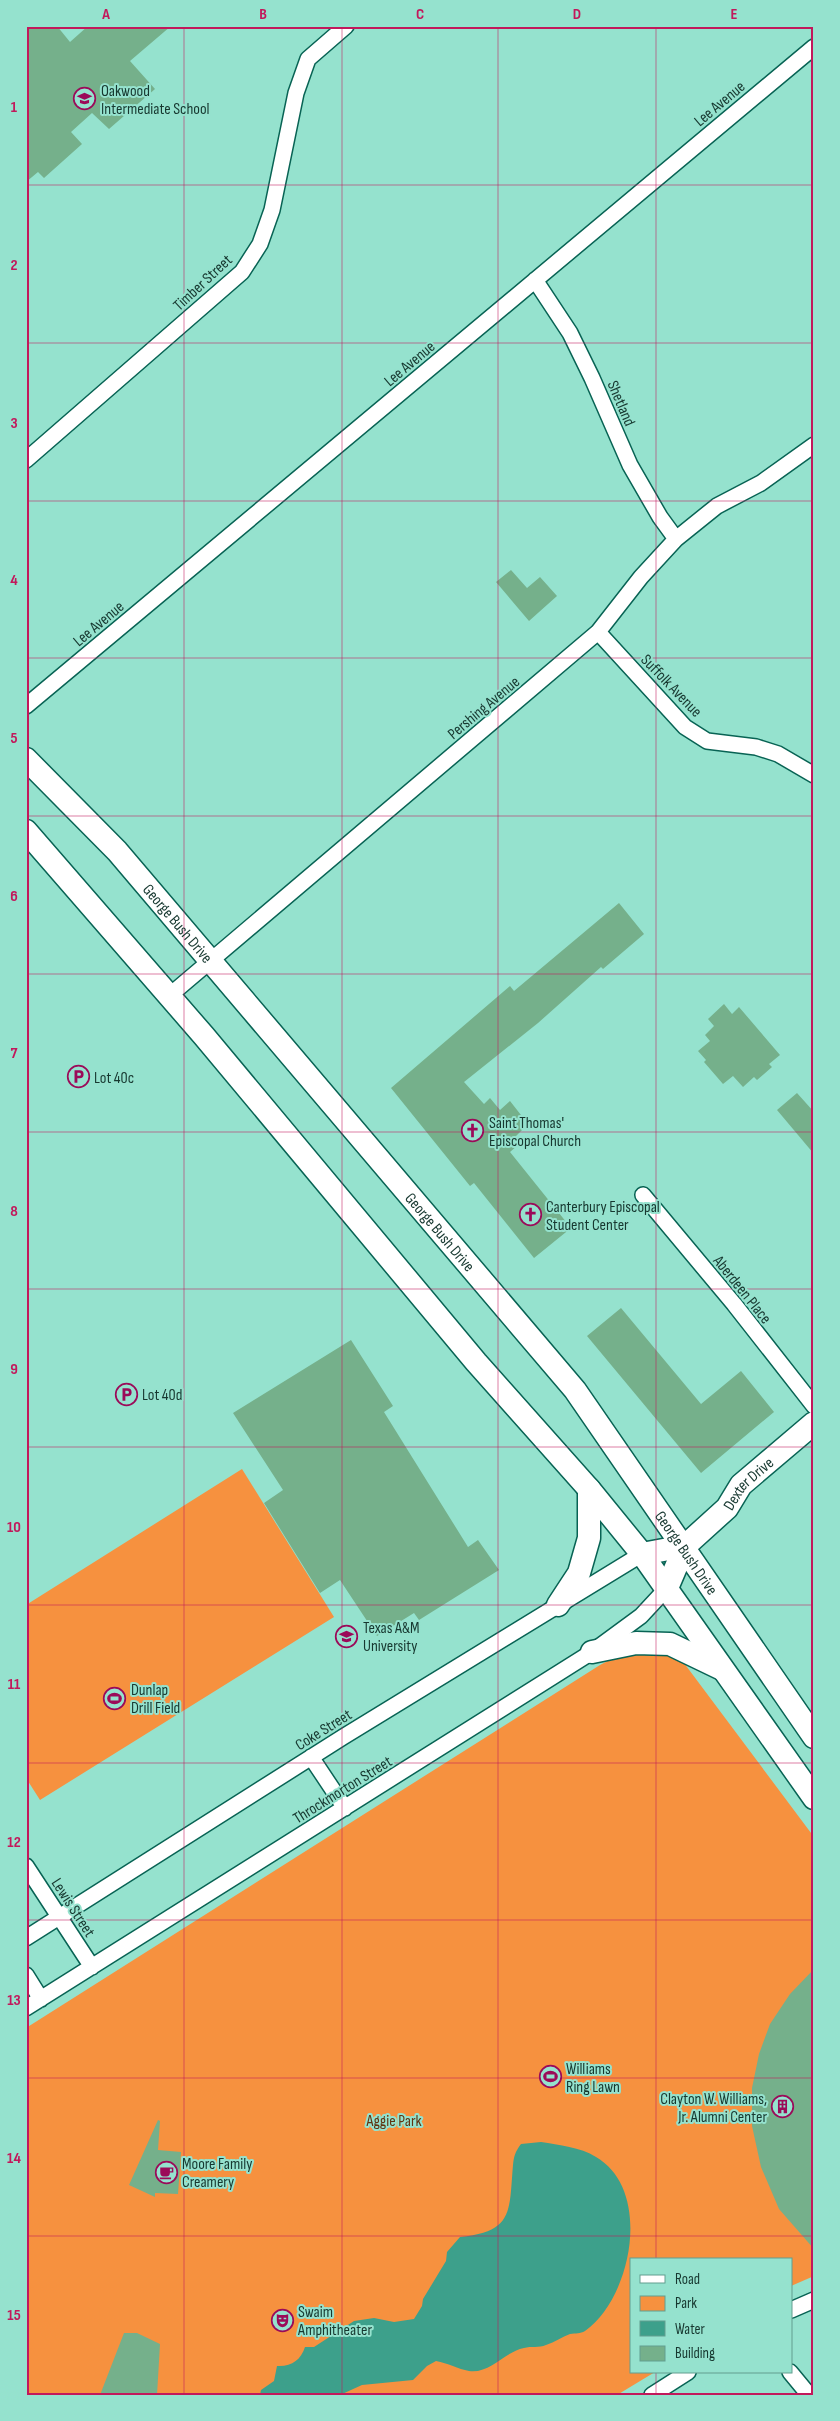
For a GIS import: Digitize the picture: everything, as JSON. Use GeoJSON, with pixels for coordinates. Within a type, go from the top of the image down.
{"type":"FeatureCollection","features":[{"type":"Feature","properties":{"kind":"main road","name":"George Bush Drive"},"geometry":{"type":"LineString","coordinates":[[26,759],[117,851],[575,1390],[814,1737]]}},
{"type":"Feature","properties":{"kind":"main road"},"geometry":{"type":"LineString","coordinates":[[26,831],[169,996],[476,1362],[589,1489],[642,1554],[814,1798]]}},
{"type":"Feature","properties":{"kind":"main road","name":"Dexter Drive"},"geometry":{"type":"LineString","coordinates":[[684,1546],[727,1508],[741,1485],[814,1423]]}},
{"type":"Feature","properties":{"kind":"main road"},"geometry":{"type":"LineString","coordinates":[[558,1606],[579,1573],[589,1538],[589,1489]]}},
{"type":"Feature","properties":{"kind":"main road"},"geometry":{"type":"LineString","coordinates":[[642,1554],[684,1546]]}},
{"type":"Feature","properties":{"kind":"main road"},"geometry":{"type":"LineString","coordinates":[[667,1588],[684,1546]]}},
{"type":"Feature","properties":{"kind":"main road"},"geometry":{"type":"LineString","coordinates":[[592,1652],[636,1643],[670,1644],[724,1669]]}},
{"type":"Feature","properties":{"kind":"street","name":"Timber Street"},"geometry":{"type":"LineString","coordinates":[[26,460],[242,272],[260,244],[272,210],[296,94],[308,59],[346,26]]}},
{"type":"Feature","properties":{"kind":"street","name":"Lee Avenue"},"geometry":{"type":"LineString","coordinates":[[26,706],[814,47]]}},
{"type":"Feature","properties":{"kind":"street","name":"Shetland"},"geometry":{"type":"LineString","coordinates":[[535,280],[570,334],[592,378],[630,465],[660,517],[676,539]]}},
{"type":"Feature","properties":{"kind":"street","name":"Pershing Avenue"},"geometry":{"type":"LineString","coordinates":[[169,996],[598,632],[641,577],[676,539],[717,506],[761,483],[814,445]]}},
{"type":"Feature","properties":{"kind":"street","name":"Suffolk Avenue"},"geometry":{"type":"LineString","coordinates":[[598,632],[685,727],[707,741],[756,747],[778,754],[814,775]]}},
{"type":"Feature","properties":{"kind":"street","name":"Aberdeen Place"},"geometry":{"type":"LineString","coordinates":[[643,1195],[734,1304],[814,1406]]}},
{"type":"Feature","properties":{"kind":"street","name":"Coke Street"},"geometry":{"type":"LineString","coordinates":[[26,1938],[312,1757],[642,1554]]}},
{"type":"Feature","properties":{"kind":"street","name":"Throckmorton Street"},"geometry":{"type":"LineString","coordinates":[[26,2008],[592,1652],[641,1616],[667,1588]]}},
{"type":"Feature","properties":{"kind":"street"},"geometry":{"type":"LineString","coordinates":[[312,1757],[345,1808]]}},
{"type":"Feature","properties":{"kind":"street","name":"Lewis Street"},"geometry":{"type":"LineString","coordinates":[[26,1866],[60,1915],[92,1967]]}},
{"type":"Feature","properties":{"kind":"street"},"geometry":{"type":"LineString","coordinates":[[26,1975],[41,1999]]}},
{"type":"Feature","properties":{"kind":"street"},"geometry":{"type":"LineString","coordinates":[[792,2310],[814,2300]]}},
{"type":"Feature","properties":{"kind":"street"},"geometry":{"type":"LineString","coordinates":[[653,2395],[685,2374]]}},
{"type":"Feature","properties":{"kind":"street"},"geometry":{"type":"LineString","coordinates":[[792,2374],[809,2395]]}},
{"type":"Feature","properties":{"kind":"green space","name":"Dunlap Drill Field"},"geometry":{"type":"Polygon","coordinates":[[[242,1469],[334,1617],[40,1800],[26,1778],[26,1605],[242,1469]]]}},
{"type":"Feature","properties":{"kind":"green space","name":"Aggie Park"},"geometry":{"type":"Polygon","coordinates":[[[675,1651],[814,1837],[814,2276],[792,2286],[792,2258],[630,2258],[630,2374],[652,2374],[617,2395],[26,2395],[26,2028],[600,1665],[623,1653],[675,1651]]]}},
{"type":"Feature","properties":{"kind":"water"},"geometry":{"type":"Polygon","coordinates":[[[541,2142],[562,2145],[596,2157],[614,2173],[625,2193],[630,2218],[630,2244],[624,2270],[615,2295],[601,2315],[585,2331],[570,2334],[543,2346],[517,2350],[490,2366],[477,2371],[469,2371],[436,2361],[427,2366],[413,2380],[362,2385],[340,2395],[260,2395],[261,2390],[274,2381],[277,2366],[295,2362],[301,2356],[305,2347],[314,2347],[354,2321],[374,2318],[394,2322],[414,2319],[422,2306],[423,2299],[446,2261],[447,2252],[460,2237],[491,2230],[505,2216],[511,2195],[514,2159],[521,2144],[541,2142]]]}},
{"type":"Feature","properties":{"kind":"building","name":"Oakwood Intermediate School"},"geometry":{"type":"Polygon","coordinates":[[[26,26],[57,26],[70,42],[88,26],[171,26],[130,61],[155,89],[109,129],[92,113],[71,132],[82,144],[44,178],[38,172],[26,182],[26,26]]]}},
{"type":"Feature","properties":{"kind":"building"},"geometry":{"type":"Polygon","coordinates":[[[511,570],[527,588],[540,577],[557,596],[529,621],[496,582],[511,570]]]}},
{"type":"Feature","properties":{"kind":"building"},"geometry":{"type":"Polygon","coordinates":[[[619,903],[644,934],[603,969],[601,967],[538,1023],[464,1082],[484,1104],[490,1098],[500,1110],[510,1101],[528,1124],[514,1138],[518,1145],[510,1152],[571,1228],[534,1258],[474,1183],[470,1186],[391,1088],[510,986],[514,991],[619,903]]]}},
{"type":"Feature","properties":{"kind":"building"},"geometry":{"type":"Polygon","coordinates":[[[724,1004],[732,1014],[739,1007],[780,1055],[769,1064],[772,1067],[757,1080],[754,1077],[743,1087],[733,1076],[723,1084],[704,1062],[706,1060],[698,1051],[710,1041],[705,1035],[714,1026],[708,1019],[724,1004]]]}},
{"type":"Feature","properties":{"kind":"building"},"geometry":{"type":"Polygon","coordinates":[[[797,1093],[814,1112],[814,1154],[777,1110],[797,1093]]]}},
{"type":"Feature","properties":{"kind":"building"},"geometry":{"type":"Polygon","coordinates":[[[621,1308],[701,1404],[741,1371],[774,1412],[701,1473],[587,1336],[621,1308]]]}},
{"type":"Feature","properties":{"kind":"building"},"geometry":{"type":"Polygon","coordinates":[[[351,1340],[393,1406],[384,1412],[468,1547],[478,1540],[499,1570],[419,1620],[414,1613],[377,1636],[340,1580],[320,1593],[264,1503],[283,1490],[233,1413],[351,1340]]]}},
{"type":"Feature","properties":{"kind":"building","name":"Clayton W. Williams, Jr. Alumni Center"},"geometry":{"type":"Polygon","coordinates":[[[814,1969],[814,2249],[779,2209],[761,2167],[752,2126],[752,2088],[759,2054],[770,2024],[790,1994],[814,1969]]]}},
{"type":"Feature","properties":{"kind":"building"},"geometry":{"type":"Polygon","coordinates":[[[158,2120],[160,2121],[158,2150],[181,2152],[178,2194],[155,2193],[155,2197],[129,2185],[158,2120]]]}},
{"type":"Feature","properties":{"kind":"building"},"geometry":{"type":"Polygon","coordinates":[[[124,2333],[137,2333],[160,2344],[157,2395],[100,2395],[124,2333]]]}},
{"type":"Feature","properties":{"kind":"place","name":"Oakwood Intermediate School"},"geometry":{"type":"Point","coordinates":[85,99]}},
{"type":"Feature","properties":{"kind":"place","name":"Lot 40c"},"geometry":{"type":"Point","coordinates":[78,1077]}},
{"type":"Feature","properties":{"kind":"place","name":"Saint Thomas' Episcopal Church"},"geometry":{"type":"Point","coordinates":[473,1131]}},
{"type":"Feature","properties":{"kind":"place","name":"Canterbury Episcopal Student Center"},"geometry":{"type":"Point","coordinates":[530,1215]}},
{"type":"Feature","properties":{"kind":"place","name":"Lot 40d"},"geometry":{"type":"Point","coordinates":[126,1394]}},
{"type":"Feature","properties":{"kind":"place","name":"Texas A&M University"},"geometry":{"type":"Point","coordinates":[347,1636]}},
{"type":"Feature","properties":{"kind":"place","name":"Dunlap Drill Field"},"geometry":{"type":"Point","coordinates":[115,1698]}},
{"type":"Feature","properties":{"kind":"place","name":"Williams Ring Lawn"},"geometry":{"type":"Point","coordinates":[550,2077]}},
{"type":"Feature","properties":{"kind":"place","name":"Clayton W. Williams, Jr. Alumni Center"},"geometry":{"type":"Point","coordinates":[783,2107]}},
{"type":"Feature","properties":{"kind":"place","name":"Moore Family Creamery"},"geometry":{"type":"Point","coordinates":[166,2172]}},
{"type":"Feature","properties":{"kind":"place","name":"Swaim Amphitheater"},"geometry":{"type":"Point","coordinates":[282,2320]}}]}
